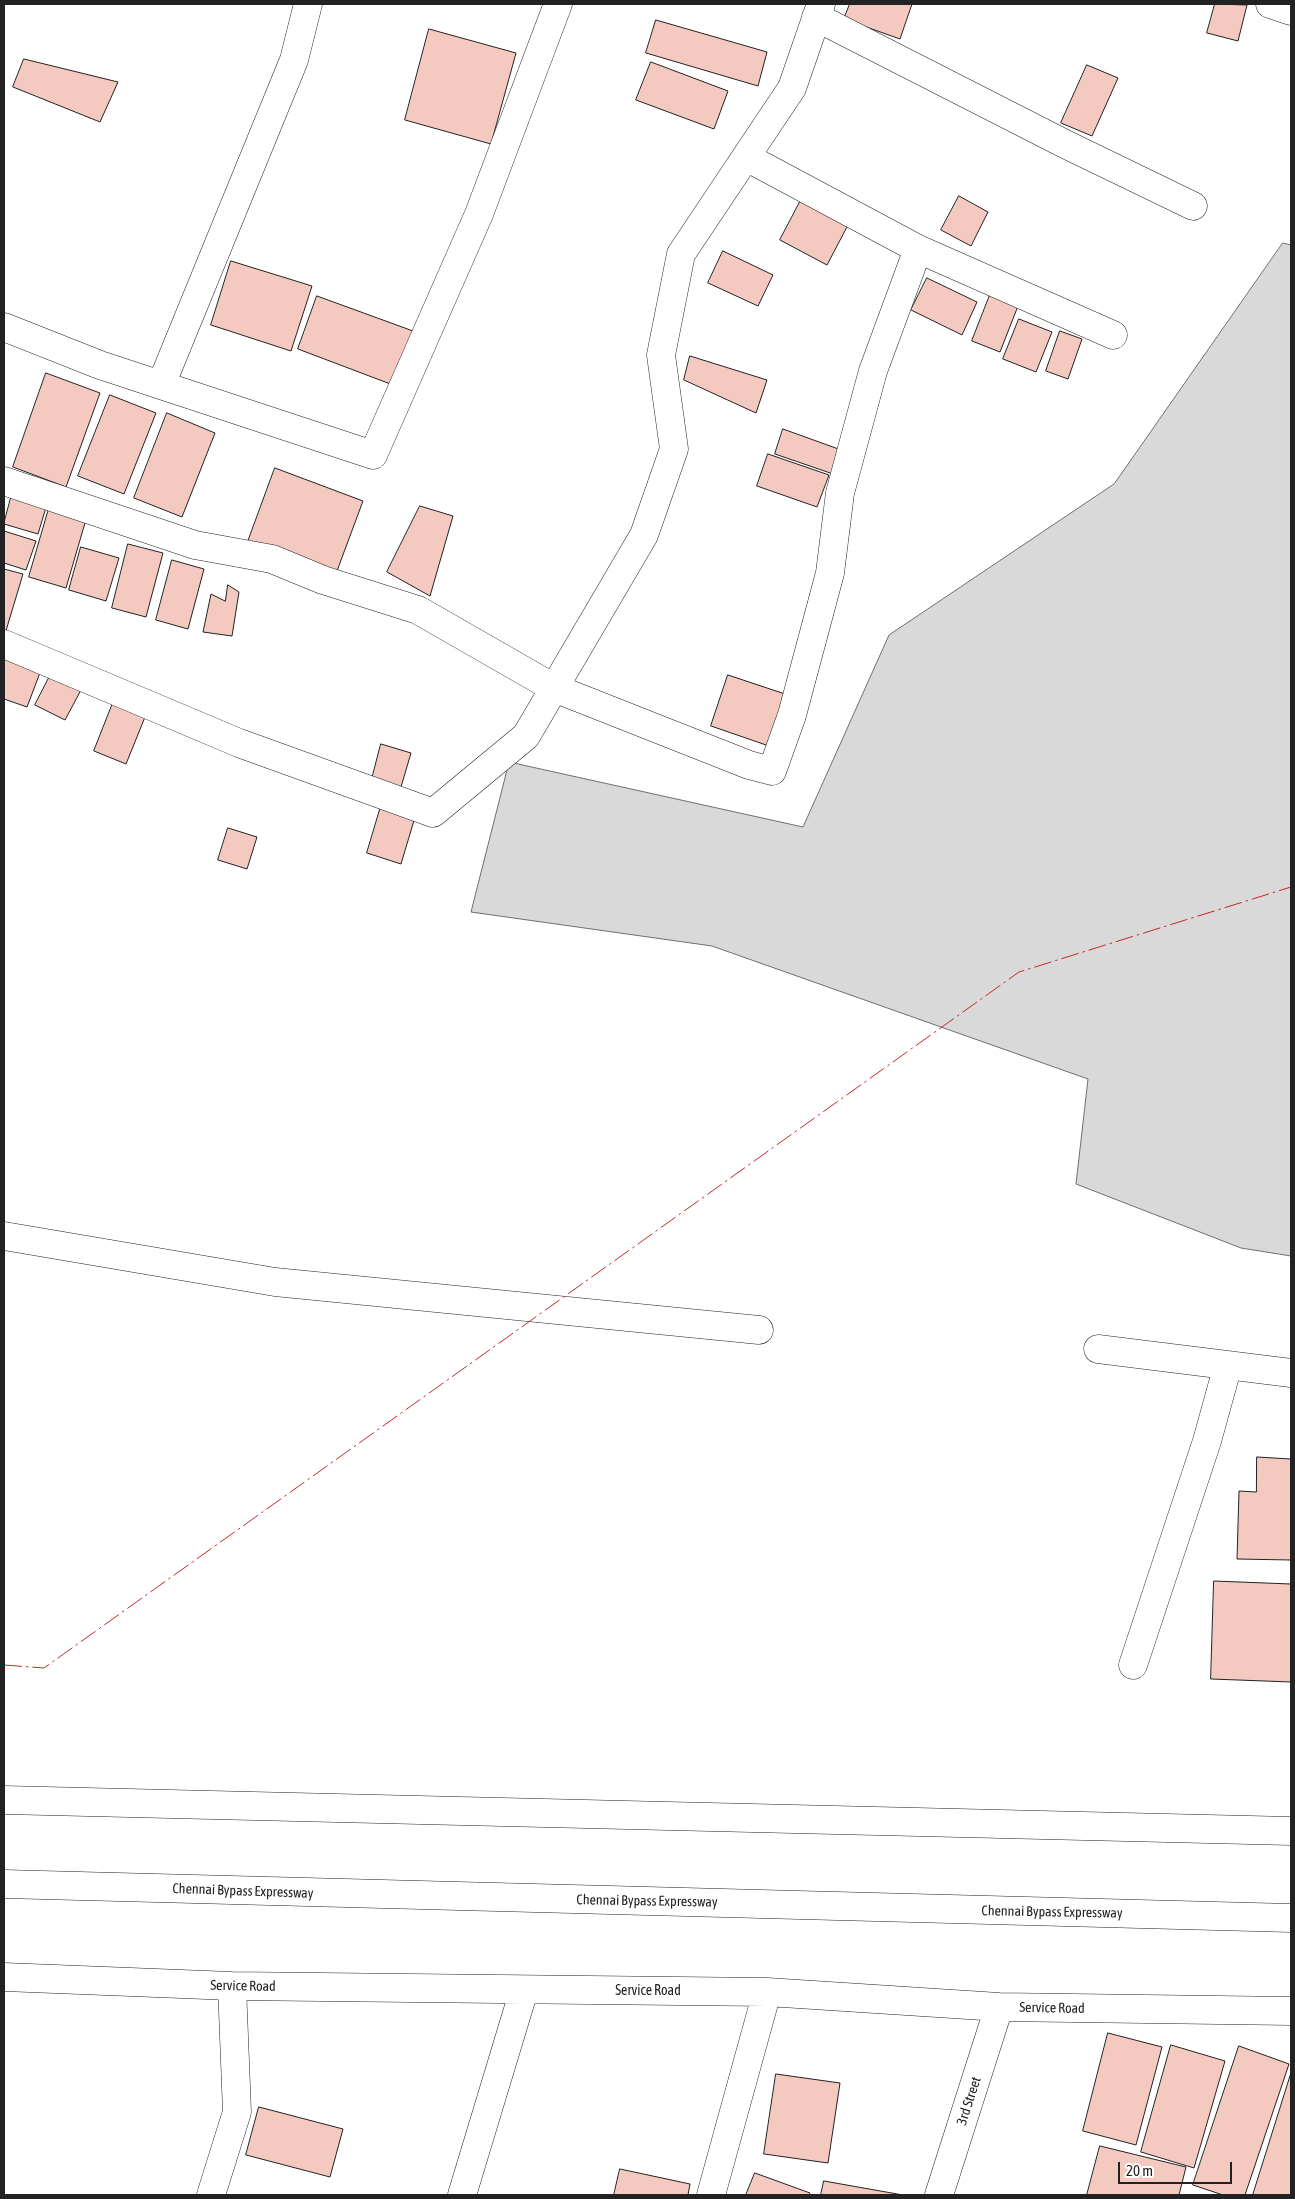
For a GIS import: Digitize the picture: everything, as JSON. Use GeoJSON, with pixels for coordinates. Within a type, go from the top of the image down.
{"type":"FeatureCollection","features":[{"type":"Feature","properties":{"kind":"main road"},"geometry":{"type":"LineString","coordinates":[[161,385],[294,60],[308,4]]}},
{"type":"Feature","properties":{"kind":"main road"},"geometry":{"type":"LineString","coordinates":[[4,327],[100,365],[373,454],[479,214],[558,4]]}},
{"type":"Feature","properties":{"kind":"main road"},"geometry":{"type":"LineString","coordinates":[[1270,4],[1291,11]]}},
{"type":"Feature","properties":{"kind":"main road"},"geometry":{"type":"LineString","coordinates":[[4,644],[239,743],[433,813],[526,736],[644,536],[674,449],[661,355],[681,254],[792,88],[818,10],[1065,144],[1193,206]]}},
{"type":"Feature","properties":{"kind":"main road"},"geometry":{"type":"LineString","coordinates":[[746,156],[918,249],[1113,335]]}},
{"type":"Feature","properties":{"kind":"main road"},"geometry":{"type":"LineString","coordinates":[[4,481],[195,545],[272,559],[323,580],[418,610],[554,688],[749,765],[772,771],[792,715],[830,572],[840,493],[873,371],[918,249]]}},
{"type":"Feature","properties":{"kind":"main road"},"geometry":{"type":"LineString","coordinates":[[4,1236],[275,1282],[759,1330]]}},
{"type":"Feature","properties":{"kind":"main road"},"geometry":{"type":"LineString","coordinates":[[1098,1350],[1291,1373]]}},
{"type":"Feature","properties":{"kind":"main road"},"geometry":{"type":"LineString","coordinates":[[1133,1665],[1207,1441],[1228,1365]]}},
{"type":"Feature","properties":{"kind":"main road"},"geometry":{"type":"LineString","coordinates":[[4,1800],[1291,1831]]}},
{"type":"Feature","properties":{"kind":"main road","name":"Chennai Bypass Expressway"},"geometry":{"type":"LineString","coordinates":[[4,1884],[1291,1918]]}},
{"type":"Feature","properties":{"kind":"main road","name":"Service Road"},"geometry":{"type":"LineString","coordinates":[[4,1977],[232,1986],[767,1992],[999,2007],[1291,2011]]}},
{"type":"Feature","properties":{"kind":"main road"},"geometry":{"type":"LineString","coordinates":[[211,2195],[237,2112],[232,1986]]}},
{"type":"Feature","properties":{"kind":"main road"},"geometry":{"type":"LineString","coordinates":[[462,2195],[524,1990]]}},
{"type":"Feature","properties":{"kind":"main road"},"geometry":{"type":"LineString","coordinates":[[711,2195],[767,1992]]}},
{"type":"Feature","properties":{"kind":"main road","name":"3rd Street"},"geometry":{"type":"LineString","coordinates":[[939,2195],[999,2007]]}},
{"type":"Feature","properties":{"kind":"shaded area"},"geometry":{"type":"Polygon","coordinates":[[[1283,243],[1291,245],[1291,1256],[1241,1248],[1076,1184],[1088,1079],[712,946],[471,912],[509,762],[803,827],[889,635],[1114,484],[1283,243]]]}},
{"type":"Feature","properties":{"kind":"building"},"geometry":{"type":"Polygon","coordinates":[[[850,4],[912,4],[900,39],[844,19],[850,4]]]}},
{"type":"Feature","properties":{"kind":"building"},"geometry":{"type":"Polygon","coordinates":[[[1215,4],[1247,5],[1238,41],[1207,33],[1215,4]]]}},
{"type":"Feature","properties":{"kind":"building"},"geometry":{"type":"Polygon","coordinates":[[[656,20],[767,52],[758,86],[646,53],[656,20]]]}},
{"type":"Feature","properties":{"kind":"building"},"geometry":{"type":"Polygon","coordinates":[[[429,29],[516,53],[491,144],[405,120],[429,29]]]}},
{"type":"Feature","properties":{"kind":"building"},"geometry":{"type":"Polygon","coordinates":[[[24,59],[118,82],[100,122],[13,87],[24,59]]]}},
{"type":"Feature","properties":{"kind":"building"},"geometry":{"type":"Polygon","coordinates":[[[651,62],[728,91],[714,129],[636,100],[651,62]]]}},
{"type":"Feature","properties":{"kind":"building"},"geometry":{"type":"Polygon","coordinates":[[[1087,65],[1118,78],[1092,136],[1061,123],[1087,65]]]}},
{"type":"Feature","properties":{"kind":"building"},"geometry":{"type":"Polygon","coordinates":[[[959,196],[988,212],[971,246],[941,230],[959,196]]]}},
{"type":"Feature","properties":{"kind":"building"},"geometry":{"type":"Polygon","coordinates":[[[801,200],[848,225],[827,265],[780,240],[801,200]]]}},
{"type":"Feature","properties":{"kind":"building"},"geometry":{"type":"Polygon","coordinates":[[[723,251],[773,275],[758,306],[708,283],[723,251]]]}},
{"type":"Feature","properties":{"kind":"building"},"geometry":{"type":"Polygon","coordinates":[[[231,261],[312,286],[291,351],[211,325],[231,261]]]}},
{"type":"Feature","properties":{"kind":"building"},"geometry":{"type":"Polygon","coordinates":[[[927,278],[977,302],[962,335],[911,310],[927,278]]]}},
{"type":"Feature","properties":{"kind":"building"},"geometry":{"type":"Polygon","coordinates":[[[990,295],[1018,306],[1000,352],[972,341],[990,295]]]}},
{"type":"Feature","properties":{"kind":"building"},"geometry":{"type":"Polygon","coordinates":[[[317,296],[413,331],[393,385],[298,349],[317,296]]]}},
{"type":"Feature","properties":{"kind":"building"},"geometry":{"type":"Polygon","coordinates":[[[1019,319],[1052,332],[1036,372],[1003,359],[1019,319]]]}},
{"type":"Feature","properties":{"kind":"building"},"geometry":{"type":"Polygon","coordinates":[[[1060,331],[1082,339],[1068,379],[1046,371],[1060,331]]]}},
{"type":"Feature","properties":{"kind":"building"},"geometry":{"type":"Polygon","coordinates":[[[690,356],[767,380],[756,413],[684,380],[690,356]]]}},
{"type":"Feature","properties":{"kind":"building"},"geometry":{"type":"Polygon","coordinates":[[[46,373],[100,393],[66,487],[13,467],[46,373]]]}},
{"type":"Feature","properties":{"kind":"building"},"geometry":{"type":"Polygon","coordinates":[[[110,395],[156,413],[124,494],[78,476],[110,395]]]}},
{"type":"Feature","properties":{"kind":"building"},"geometry":{"type":"Polygon","coordinates":[[[167,413],[215,433],[182,517],[134,498],[167,413]]]}},
{"type":"Feature","properties":{"kind":"building"},"geometry":{"type":"Polygon","coordinates":[[[783,429],[844,451],[836,475],[775,454],[783,429]]]}},
{"type":"Feature","properties":{"kind":"building"},"geometry":{"type":"Polygon","coordinates":[[[768,454],[829,475],[817,507],[757,486],[768,454]]]}},
{"type":"Feature","properties":{"kind":"building"},"geometry":{"type":"Polygon","coordinates":[[[275,468],[363,501],[334,579],[246,547],[275,468]]]}},
{"type":"Feature","properties":{"kind":"building"},"geometry":{"type":"Polygon","coordinates":[[[12,494],[47,504],[38,534],[4,524],[12,494]]]}},
{"type":"Feature","properties":{"kind":"building"},"geometry":{"type":"Polygon","coordinates":[[[50,505],[87,516],[66,588],[29,577],[50,505]]]}},
{"type":"Feature","properties":{"kind":"building"},"geometry":{"type":"Polygon","coordinates":[[[420,506],[453,516],[430,596],[387,572],[420,506]]]}},
{"type":"Feature","properties":{"kind":"building"},"geometry":{"type":"Polygon","coordinates":[[[4,531],[36,541],[26,570],[4,563],[4,531]]]}},
{"type":"Feature","properties":{"kind":"building"},"geometry":{"type":"Polygon","coordinates":[[[128,544],[163,553],[146,617],[112,608],[128,544]]]}},
{"type":"Feature","properties":{"kind":"building"},"geometry":{"type":"Polygon","coordinates":[[[81,547],[119,558],[106,601],[69,590],[81,547]]]}},
{"type":"Feature","properties":{"kind":"building"},"geometry":{"type":"Polygon","coordinates":[[[172,560],[204,569],[188,629],[156,620],[172,560]]]}},
{"type":"Feature","properties":{"kind":"building"},"geometry":{"type":"Polygon","coordinates":[[[4,569],[23,574],[5,634],[4,633],[4,569]]]}},
{"type":"Feature","properties":{"kind":"building"},"geometry":{"type":"Polygon","coordinates":[[[228,585],[239,592],[232,636],[203,632],[211,594],[225,601],[228,585]]]}},
{"type":"Feature","properties":{"kind":"building"},"geometry":{"type":"Polygon","coordinates":[[[4,656],[41,670],[27,707],[4,699],[4,656]]]}},
{"type":"Feature","properties":{"kind":"building"},"geometry":{"type":"Polygon","coordinates":[[[51,674],[81,690],[65,720],[35,705],[51,674]]]}},
{"type":"Feature","properties":{"kind":"building"},"geometry":{"type":"Polygon","coordinates":[[[728,675],[785,694],[769,746],[711,726],[728,675]]]}},
{"type":"Feature","properties":{"kind":"building"},"geometry":{"type":"Polygon","coordinates":[[[113,703],[145,717],[126,764],[94,751],[113,703]]]}},
{"type":"Feature","properties":{"kind":"building"},"geometry":{"type":"Polygon","coordinates":[[[381,744],[411,753],[401,787],[372,779],[381,744]]]}},
{"type":"Feature","properties":{"kind":"building"},"geometry":{"type":"Polygon","coordinates":[[[381,806],[415,817],[401,864],[367,853],[381,806]]]}},
{"type":"Feature","properties":{"kind":"building"},"geometry":{"type":"Polygon","coordinates":[[[228,828],[257,837],[247,869],[218,860],[228,828]]]}},
{"type":"Feature","properties":{"kind":"building"},"geometry":{"type":"Polygon","coordinates":[[[1257,1457],[1291,1459],[1291,1560],[1237,1559],[1239,1491],[1256,1492],[1257,1457]]]}},
{"type":"Feature","properties":{"kind":"building"},"geometry":{"type":"Polygon","coordinates":[[[1214,1581],[1291,1584],[1291,1682],[1211,1679],[1214,1581]]]}},
{"type":"Feature","properties":{"kind":"building"},"geometry":{"type":"Polygon","coordinates":[[[1108,2033],[1162,2047],[1136,2145],[1083,2131],[1108,2033]]]}},
{"type":"Feature","properties":{"kind":"building"},"geometry":{"type":"Polygon","coordinates":[[[1171,2045],[1225,2061],[1194,2168],[1141,2152],[1171,2045]]]}},
{"type":"Feature","properties":{"kind":"building"},"geometry":{"type":"Polygon","coordinates":[[[1239,2046],[1289,2064],[1245,2195],[1223,2195],[1193,2185],[1239,2046]]]}},
{"type":"Feature","properties":{"kind":"building"},"geometry":{"type":"Polygon","coordinates":[[[1291,2073],[1291,2195],[1253,2195],[1291,2073]]]}},
{"type":"Feature","properties":{"kind":"building"},"geometry":{"type":"Polygon","coordinates":[[[776,2074],[840,2083],[828,2163],[764,2154],[776,2074]]]}},
{"type":"Feature","properties":{"kind":"building"},"geometry":{"type":"Polygon","coordinates":[[[259,2107],[343,2129],[330,2177],[246,2155],[259,2107]]]}},
{"type":"Feature","properties":{"kind":"building"},"geometry":{"type":"Polygon","coordinates":[[[1100,2146],[1186,2167],[1179,2195],[1087,2195],[1100,2146]]]}},
{"type":"Feature","properties":{"kind":"building"},"geometry":{"type":"Polygon","coordinates":[[[620,2169],[690,2184],[688,2195],[614,2195],[620,2169]]]}},
{"type":"Feature","properties":{"kind":"building"},"geometry":{"type":"Polygon","coordinates":[[[755,2173],[810,2193],[809,2195],[746,2195],[755,2173]]]}},
{"type":"Feature","properties":{"kind":"building"},"geometry":{"type":"Polygon","coordinates":[[[824,2181],[903,2195],[821,2195],[824,2181]]]}},
{"type":"Feature","properties":{"kind":"power"},"geometry":{"type":"LineString","coordinates":[[4,1665],[44,1668],[1019,972],[1291,887]]}}]}
